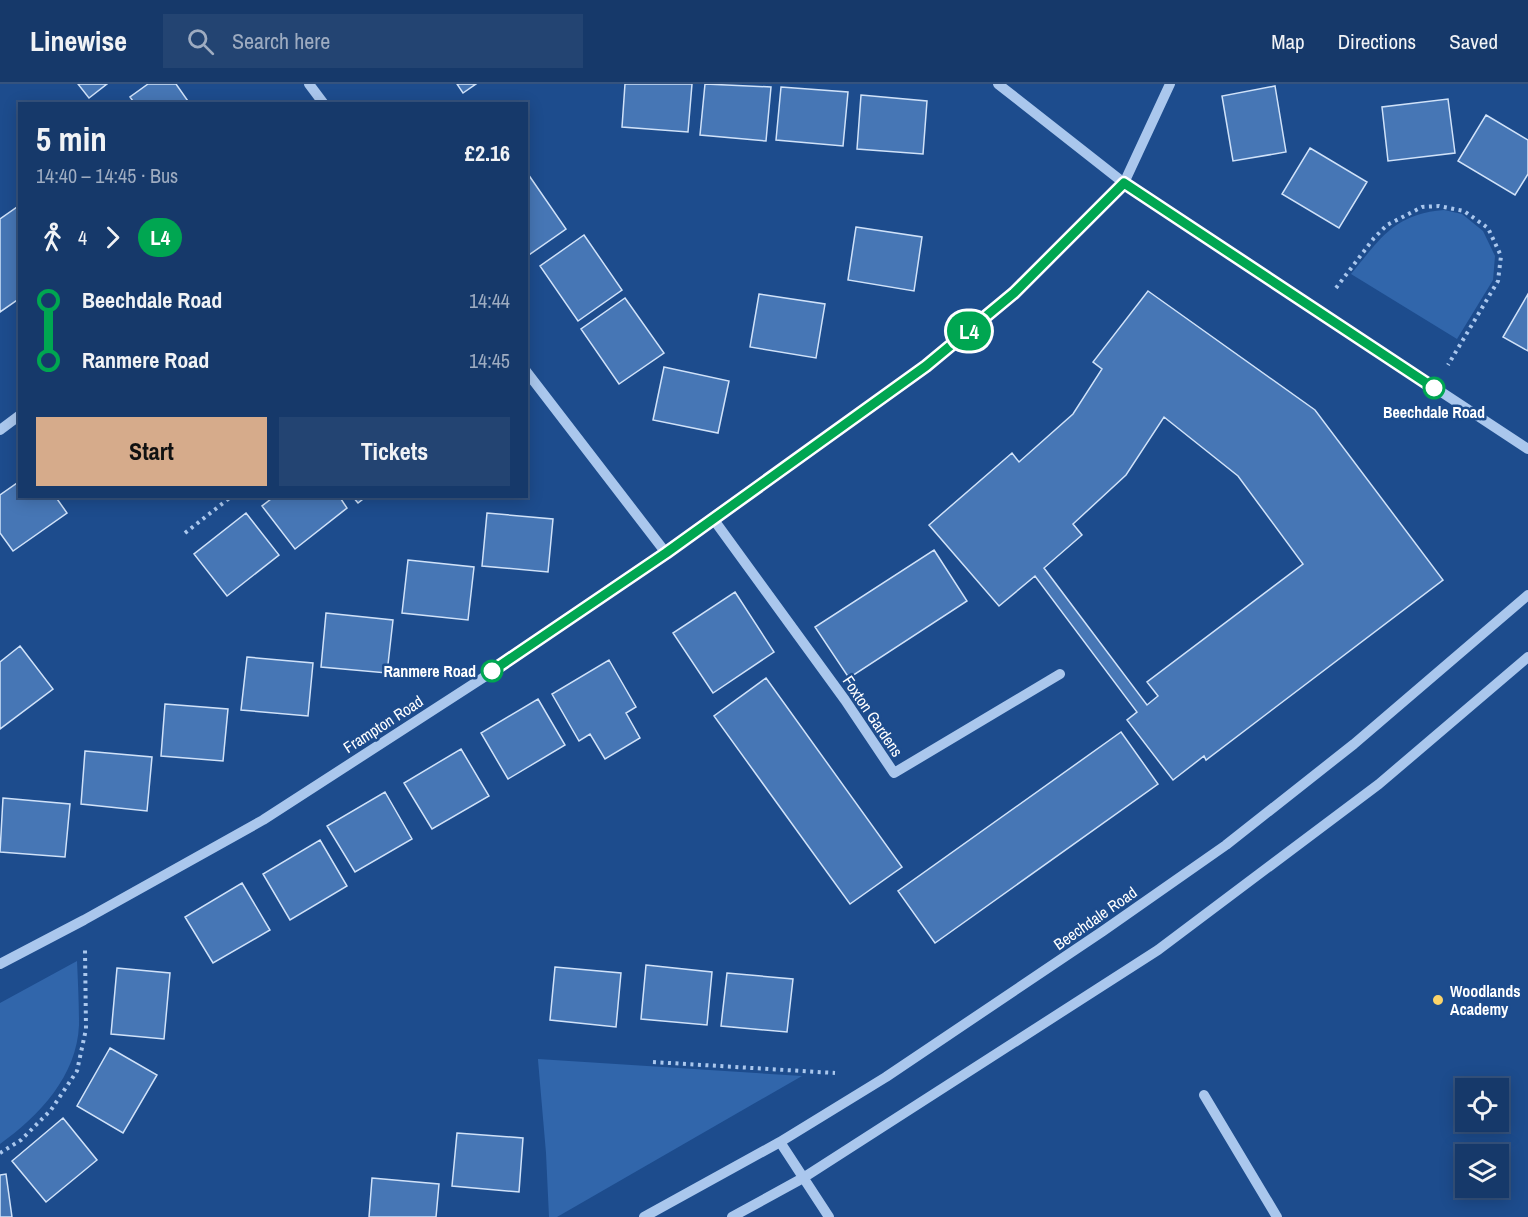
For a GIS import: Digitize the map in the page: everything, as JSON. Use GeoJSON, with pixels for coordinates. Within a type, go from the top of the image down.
{"type":"FeatureCollection","features":[{"type":"Feature","properties":{"kind":"street"},"geometry":{"type":"LineString","coordinates":[[309,84],[322,102]]}},
{"type":"Feature","properties":{"kind":"street"},"geometry":{"type":"LineString","coordinates":[[998,84],[1124,183],[1528,449]]}},
{"type":"Feature","properties":{"kind":"street"},"geometry":{"type":"LineString","coordinates":[[1124,183],[1170,84]]}},
{"type":"Feature","properties":{"kind":"street","name":"Frampton Road"},"geometry":{"type":"LineString","coordinates":[[0,964],[263,820],[509,661],[714,520],[916,373],[952,344],[1014,293],[1124,183]]}},
{"type":"Feature","properties":{"kind":"street"},"geometry":{"type":"LineString","coordinates":[[528,374],[666,553]]}},
{"type":"Feature","properties":{"kind":"street"},"geometry":{"type":"LineString","coordinates":[[0,430],[18,416]]}},
{"type":"Feature","properties":{"kind":"street","name":"Foxton Gardens"},"geometry":{"type":"LineString","coordinates":[[714,520],[818,662],[894,773],[1060,674]]}},
{"type":"Feature","properties":{"kind":"street","name":"Beechdale Road"},"geometry":{"type":"LineString","coordinates":[[644,1217],[780,1142],[886,1077],[1226,845],[1354,744],[1528,595]]}},
{"type":"Feature","properties":{"kind":"street"},"geometry":{"type":"LineString","coordinates":[[732,1217],[803,1178],[1158,951],[1379,783],[1528,657]]}},
{"type":"Feature","properties":{"kind":"street"},"geometry":{"type":"LineString","coordinates":[[1204,1095],[1276,1216]]}},
{"type":"Feature","properties":{"kind":"street"},"geometry":{"type":"LineString","coordinates":[[780,1142],[829,1217]]}},
{"type":"Feature","properties":{"kind":"path"},"geometry":{"type":"LineString","coordinates":[[1319,310],[1374,238],[1387,225],[1422,207],[1439,206],[1464,211],[1488,228],[1501,256],[1498,281],[1434,388]]}},
{"type":"Feature","properties":{"kind":"path"},"geometry":{"type":"LineString","coordinates":[[185,533],[229,498]]}},
{"type":"Feature","properties":{"kind":"path"},"geometry":{"type":"LineString","coordinates":[[0,1153],[21,1140],[51,1110],[77,1071],[86,1029],[84,920]]}},
{"type":"Feature","properties":{"kind":"path"},"geometry":{"type":"LineString","coordinates":[[653,1062],[886,1077]]}},
{"type":"Feature","properties":{"kind":"shaded area"},"geometry":{"type":"Polygon","coordinates":[[[1444,210],[1462,214],[1483,231],[1495,256],[1493,280],[1457,339],[1351,274],[1390,230],[1413,217],[1444,210]]]}},
{"type":"Feature","properties":{"kind":"shaded area"},"geometry":{"type":"Polygon","coordinates":[[[77,961],[79,1025],[77,1044],[71,1061],[63,1078],[42,1107],[29,1121],[0,1144],[0,1003],[77,961]]]}},
{"type":"Feature","properties":{"kind":"shaded area"},"geometry":{"type":"Polygon","coordinates":[[[538,1059],[802,1076],[557,1217],[549,1217],[538,1059]]]}},
{"type":"Feature","properties":{"kind":"building"},"geometry":{"type":"Polygon","coordinates":[[[78,84],[107,84],[89,98],[78,84]]]}},
{"type":"Feature","properties":{"kind":"building"},"geometry":{"type":"Polygon","coordinates":[[[148,84],[176,84],[189,102],[134,102],[130,97],[148,84]]]}},
{"type":"Feature","properties":{"kind":"building"},"geometry":{"type":"Polygon","coordinates":[[[457,84],[476,84],[463,93],[457,84]]]}},
{"type":"Feature","properties":{"kind":"building"},"geometry":{"type":"Polygon","coordinates":[[[625,84],[692,84],[688,132],[622,127],[625,84]]]}},
{"type":"Feature","properties":{"kind":"building"},"geometry":{"type":"Polygon","coordinates":[[[705,84],[771,87],[766,141],[700,135],[705,84]]]}},
{"type":"Feature","properties":{"kind":"building"},"geometry":{"type":"Polygon","coordinates":[[[1275,86],[1286,152],[1233,161],[1222,96],[1275,86]]]}},
{"type":"Feature","properties":{"kind":"building"},"geometry":{"type":"Polygon","coordinates":[[[781,87],[848,92],[843,146],[776,140],[781,87]]]}},
{"type":"Feature","properties":{"kind":"building"},"geometry":{"type":"Polygon","coordinates":[[[861,95],[927,101],[923,154],[857,149],[861,95]]]}},
{"type":"Feature","properties":{"kind":"building"},"geometry":{"type":"Polygon","coordinates":[[[1448,99],[1455,153],[1388,161],[1382,107],[1448,99]]]}},
{"type":"Feature","properties":{"kind":"building"},"geometry":{"type":"Polygon","coordinates":[[[1486,115],[1528,140],[1528,174],[1515,195],[1458,161],[1486,115]]]}},
{"type":"Feature","properties":{"kind":"building"},"geometry":{"type":"Polygon","coordinates":[[[1310,148],[1367,182],[1339,228],[1282,194],[1310,148]]]}},
{"type":"Feature","properties":{"kind":"building"},"geometry":{"type":"Polygon","coordinates":[[[528,174],[566,229],[528,256],[528,174]]]}},
{"type":"Feature","properties":{"kind":"building"},"geometry":{"type":"Polygon","coordinates":[[[18,206],[18,299],[0,312],[0,219],[18,206]]]}},
{"type":"Feature","properties":{"kind":"building"},"geometry":{"type":"Polygon","coordinates":[[[856,227],[922,237],[914,291],[848,280],[856,227]]]}},
{"type":"Feature","properties":{"kind":"building"},"geometry":{"type":"Polygon","coordinates":[[[584,235],[622,290],[578,321],[540,266],[584,235]]]}},
{"type":"Feature","properties":{"kind":"building"},"geometry":{"type":"Polygon","coordinates":[[[1148,291],[1315,410],[1443,580],[1206,760],[1204,756],[1173,780],[1127,720],[1137,712],[1035,576],[999,606],[929,525],[1012,453],[1019,462],[1073,414],[1102,369],[1093,362],[1148,291]],[[1164,417],[1126,475],[1073,524],[1082,535],[1044,568],[1147,705],[1158,696],[1147,682],[1303,564],[1238,476],[1164,417]]]}},
{"type":"Feature","properties":{"kind":"building"},"geometry":{"type":"Polygon","coordinates":[[[759,294],[825,304],[816,358],[750,347],[759,294]]]}},
{"type":"Feature","properties":{"kind":"building"},"geometry":{"type":"Polygon","coordinates":[[[1528,294],[1528,351],[1503,337],[1528,294]]]}},
{"type":"Feature","properties":{"kind":"building"},"geometry":{"type":"Polygon","coordinates":[[[625,298],[664,353],[619,384],[581,329],[625,298]]]}},
{"type":"Feature","properties":{"kind":"building"},"geometry":{"type":"Polygon","coordinates":[[[664,367],[729,381],[718,433],[653,420],[664,367]]]}},
{"type":"Feature","properties":{"kind":"building"},"geometry":{"type":"Polygon","coordinates":[[[18,482],[18,498],[56,498],[67,513],[13,551],[0,533],[0,495],[18,482]]]}},
{"type":"Feature","properties":{"kind":"building"},"geometry":{"type":"Polygon","coordinates":[[[272,498],[340,498],[347,508],[295,549],[262,506],[272,498]]]}},
{"type":"Feature","properties":{"kind":"building"},"geometry":{"type":"Polygon","coordinates":[[[354,498],[364,498],[358,503],[354,498]]]}},
{"type":"Feature","properties":{"kind":"building"},"geometry":{"type":"Polygon","coordinates":[[[246,513],[279,555],[227,596],[194,554],[246,513]]]}},
{"type":"Feature","properties":{"kind":"building"},"geometry":{"type":"Polygon","coordinates":[[[487,513],[553,519],[548,572],[482,566],[487,513]]]}},
{"type":"Feature","properties":{"kind":"building"},"geometry":{"type":"Polygon","coordinates":[[[934,550],[967,601],[849,678],[815,627],[934,550]]]}},
{"type":"Feature","properties":{"kind":"building"},"geometry":{"type":"Polygon","coordinates":[[[408,560],[474,567],[468,620],[402,613],[408,560]]]}},
{"type":"Feature","properties":{"kind":"building"},"geometry":{"type":"Polygon","coordinates":[[[735,592],[774,652],[713,693],[673,633],[735,592]]]}},
{"type":"Feature","properties":{"kind":"building"},"geometry":{"type":"Polygon","coordinates":[[[326,613],[393,620],[387,673],[321,667],[326,613]]]}},
{"type":"Feature","properties":{"kind":"building"},"geometry":{"type":"Polygon","coordinates":[[[20,646],[53,689],[0,729],[0,662],[20,646]]]}},
{"type":"Feature","properties":{"kind":"building"},"geometry":{"type":"Polygon","coordinates":[[[247,657],[313,663],[308,716],[241,710],[247,657]]]}},
{"type":"Feature","properties":{"kind":"building"},"geometry":{"type":"Polygon","coordinates":[[[609,660],[636,707],[626,713],[640,738],[605,759],[590,734],[579,741],[552,694],[609,660]]]}},
{"type":"Feature","properties":{"kind":"building"},"geometry":{"type":"Polygon","coordinates":[[[766,678],[902,867],[850,904],[714,716],[766,678]]]}},
{"type":"Feature","properties":{"kind":"building"},"geometry":{"type":"Polygon","coordinates":[[[538,699],[565,745],[508,779],[481,733],[538,699]]]}},
{"type":"Feature","properties":{"kind":"building"},"geometry":{"type":"Polygon","coordinates":[[[165,704],[228,709],[223,761],[161,756],[165,704]]]}},
{"type":"Feature","properties":{"kind":"building"},"geometry":{"type":"Polygon","coordinates":[[[1121,732],[1158,784],[935,943],[898,891],[1121,732]]]}},
{"type":"Feature","properties":{"kind":"building"},"geometry":{"type":"Polygon","coordinates":[[[461,749],[489,796],[432,829],[404,783],[461,749]]]}},
{"type":"Feature","properties":{"kind":"building"},"geometry":{"type":"Polygon","coordinates":[[[85,751],[152,757],[147,811],[81,804],[85,751]]]}},
{"type":"Feature","properties":{"kind":"building"},"geometry":{"type":"Polygon","coordinates":[[[385,792],[412,839],[355,872],[327,826],[385,792]]]}},
{"type":"Feature","properties":{"kind":"building"},"geometry":{"type":"Polygon","coordinates":[[[3,798],[70,804],[65,857],[0,852],[3,798]]]}},
{"type":"Feature","properties":{"kind":"building"},"geometry":{"type":"Polygon","coordinates":[[[320,840],[347,886],[290,920],[263,874],[320,840]]]}},
{"type":"Feature","properties":{"kind":"building"},"geometry":{"type":"Polygon","coordinates":[[[242,883],[270,930],[213,963],[185,917],[242,883]]]}},
{"type":"Feature","properties":{"kind":"building"},"geometry":{"type":"Polygon","coordinates":[[[646,965],[712,972],[707,1025],[641,1019],[646,965]]]}},
{"type":"Feature","properties":{"kind":"building"},"geometry":{"type":"Polygon","coordinates":[[[555,967],[621,973],[616,1027],[550,1020],[555,967]]]}},
{"type":"Feature","properties":{"kind":"building"},"geometry":{"type":"Polygon","coordinates":[[[117,968],[170,973],[164,1039],[111,1034],[117,968]]]}},
{"type":"Feature","properties":{"kind":"building"},"geometry":{"type":"Polygon","coordinates":[[[727,973],[793,979],[787,1032],[721,1026],[727,973]]]}},
{"type":"Feature","properties":{"kind":"building"},"geometry":{"type":"Polygon","coordinates":[[[110,1048],[157,1075],[123,1133],[77,1106],[110,1048]]]}},
{"type":"Feature","properties":{"kind":"building"},"geometry":{"type":"Polygon","coordinates":[[[63,1118],[97,1160],[46,1202],[12,1161],[63,1118]]]}},
{"type":"Feature","properties":{"kind":"building"},"geometry":{"type":"Polygon","coordinates":[[[457,1133],[523,1138],[519,1192],[452,1186],[457,1133]]]}},
{"type":"Feature","properties":{"kind":"building"},"geometry":{"type":"Polygon","coordinates":[[[6,1174],[12,1217],[0,1217],[0,1175],[6,1174]]]}},
{"type":"Feature","properties":{"kind":"building"},"geometry":{"type":"Polygon","coordinates":[[[372,1178],[439,1184],[436,1217],[369,1217],[372,1178]]]}},
{"type":"Feature","properties":{"kind":"bus line","name":"L4"},"geometry":{"type":"LineString","coordinates":[[492,671],[666,553],[926,366],[1014,293],[1124,183],[1434,388]]}},
{"type":"Feature","properties":{"kind":"place","name":"Beechdale Road"},"geometry":{"type":"Point","coordinates":[1434,388]}},
{"type":"Feature","properties":{"kind":"place","name":"Ranmere Road"},"geometry":{"type":"Point","coordinates":[492,671]}},
{"type":"Feature","properties":{"kind":"place","name":"Woodlands Academy"},"geometry":{"type":"Point","coordinates":[1438,1000]}}]}
